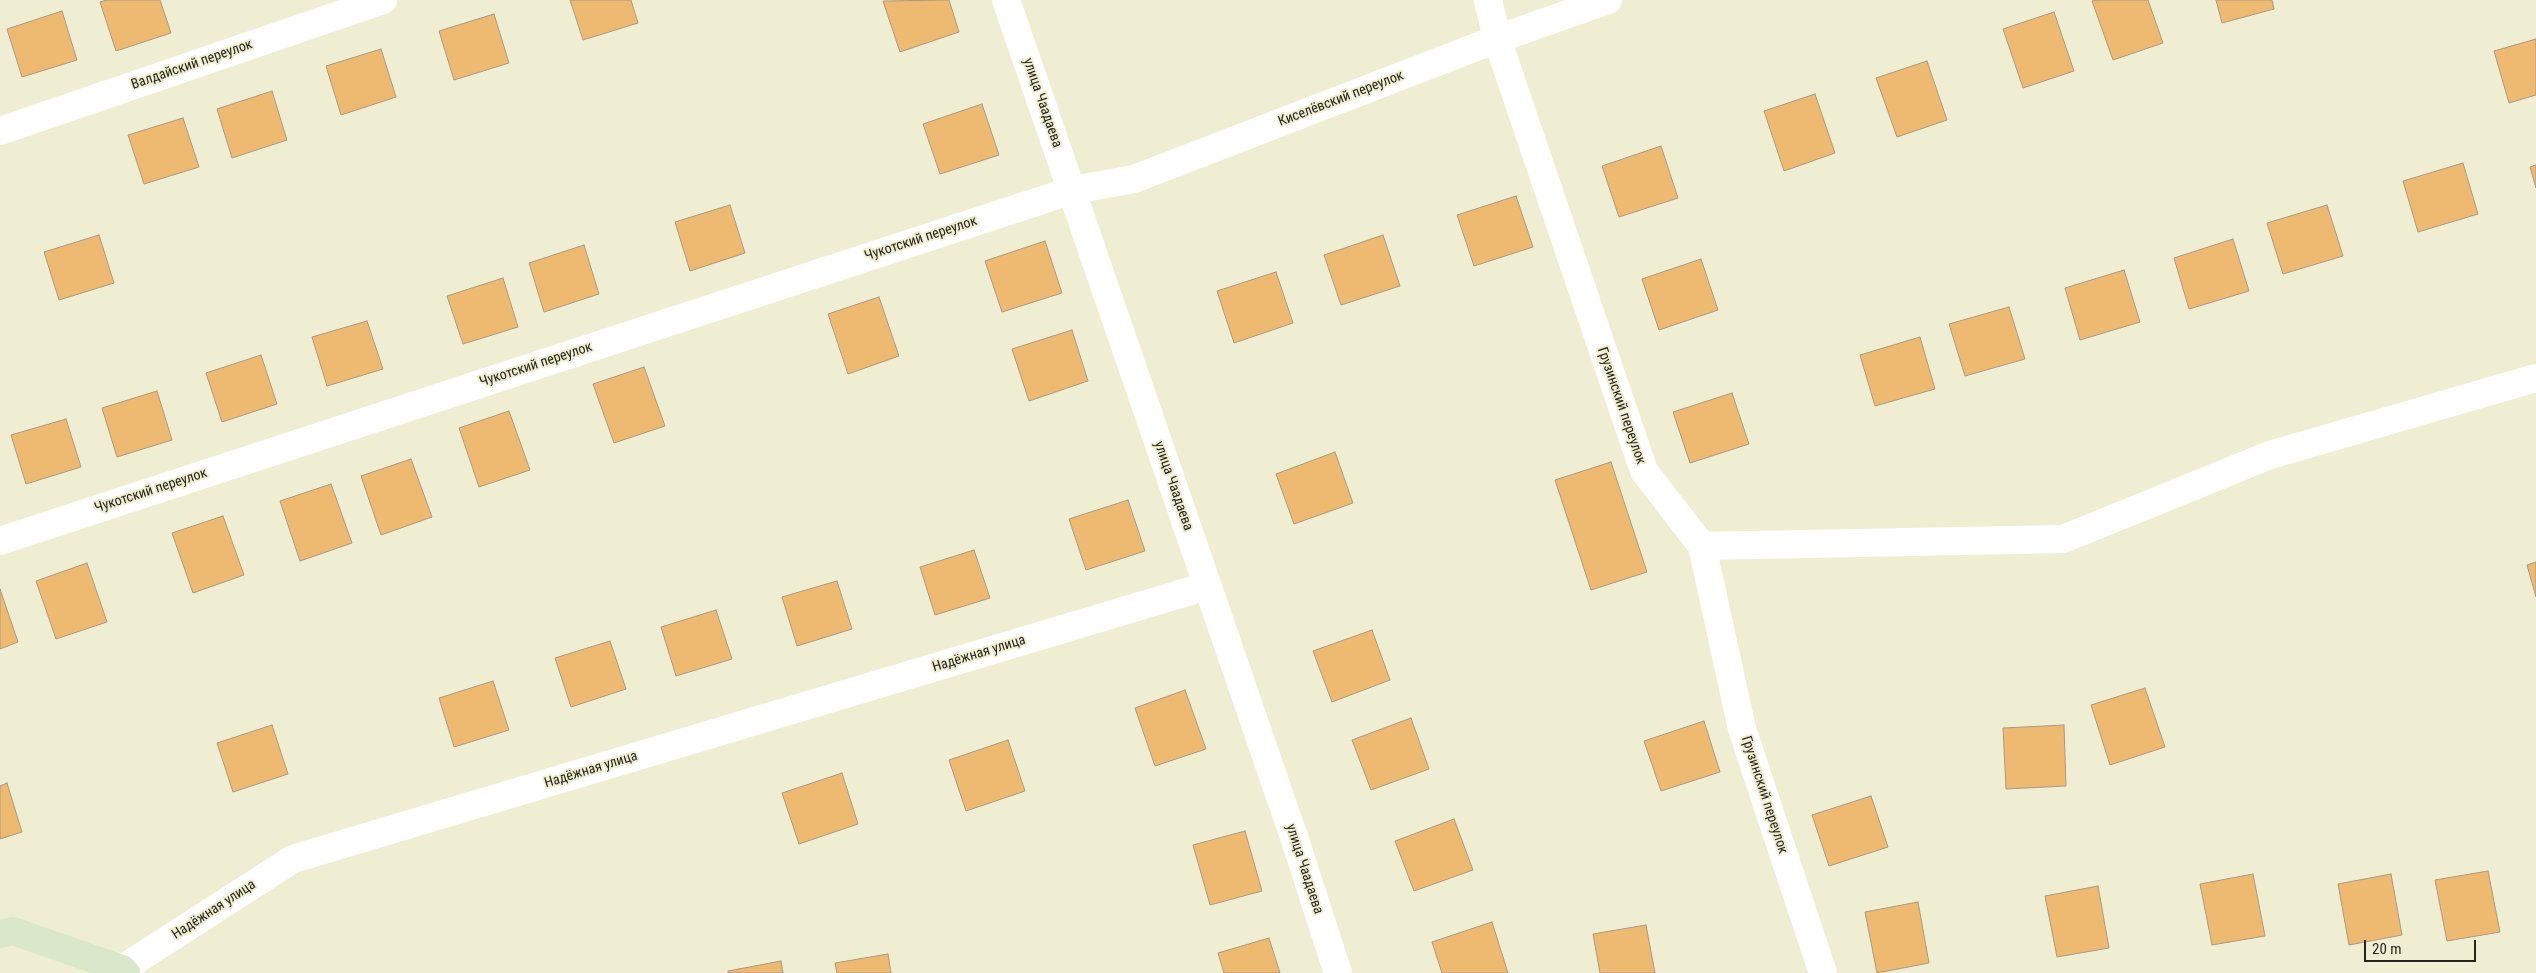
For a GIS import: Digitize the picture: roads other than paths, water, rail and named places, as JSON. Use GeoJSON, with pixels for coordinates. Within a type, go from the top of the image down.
{"type":"FeatureCollection","features":[{"type":"Feature","properties":{"kind":"main road","name":"Надёжная улица"},"geometry":{"type":"LineString","coordinates":[[0,934],[13,931],[124,971]]}},
{"type":"Feature","properties":{"kind":"street","name":"Валдайский переулок"},"geometry":{"type":"LineString","coordinates":[[0,131],[383,0]]}},
{"type":"Feature","properties":{"kind":"street","name":"улица Чаадаева"},"geometry":{"type":"LineString","coordinates":[[1006,0],[1073,190],[1338,973]]}},
{"type":"Feature","properties":{"kind":"street","name":"Грузинский переулок"},"geometry":{"type":"LineString","coordinates":[[1488,0],[1497,39],[1644,470],[1702,546],[1742,729],[1823,973]]}},
{"type":"Feature","properties":{"kind":"street","name":"Киселёвский переулок"},"geometry":{"type":"LineString","coordinates":[[1073,190],[1134,178],[1497,39],[1608,0]]}},
{"type":"Feature","properties":{"kind":"street","name":"Чукотский переулок"},"geometry":{"type":"LineString","coordinates":[[0,541],[1073,190]]}},
{"type":"Feature","properties":{"kind":"street"},"geometry":{"type":"LineString","coordinates":[[1702,546],[2063,539],[2270,455],[2536,378]]}},
{"type":"Feature","properties":{"kind":"street","name":"Надёжная улица"},"geometry":{"type":"LineString","coordinates":[[124,971],[293,859],[1207,586]]}}]}
